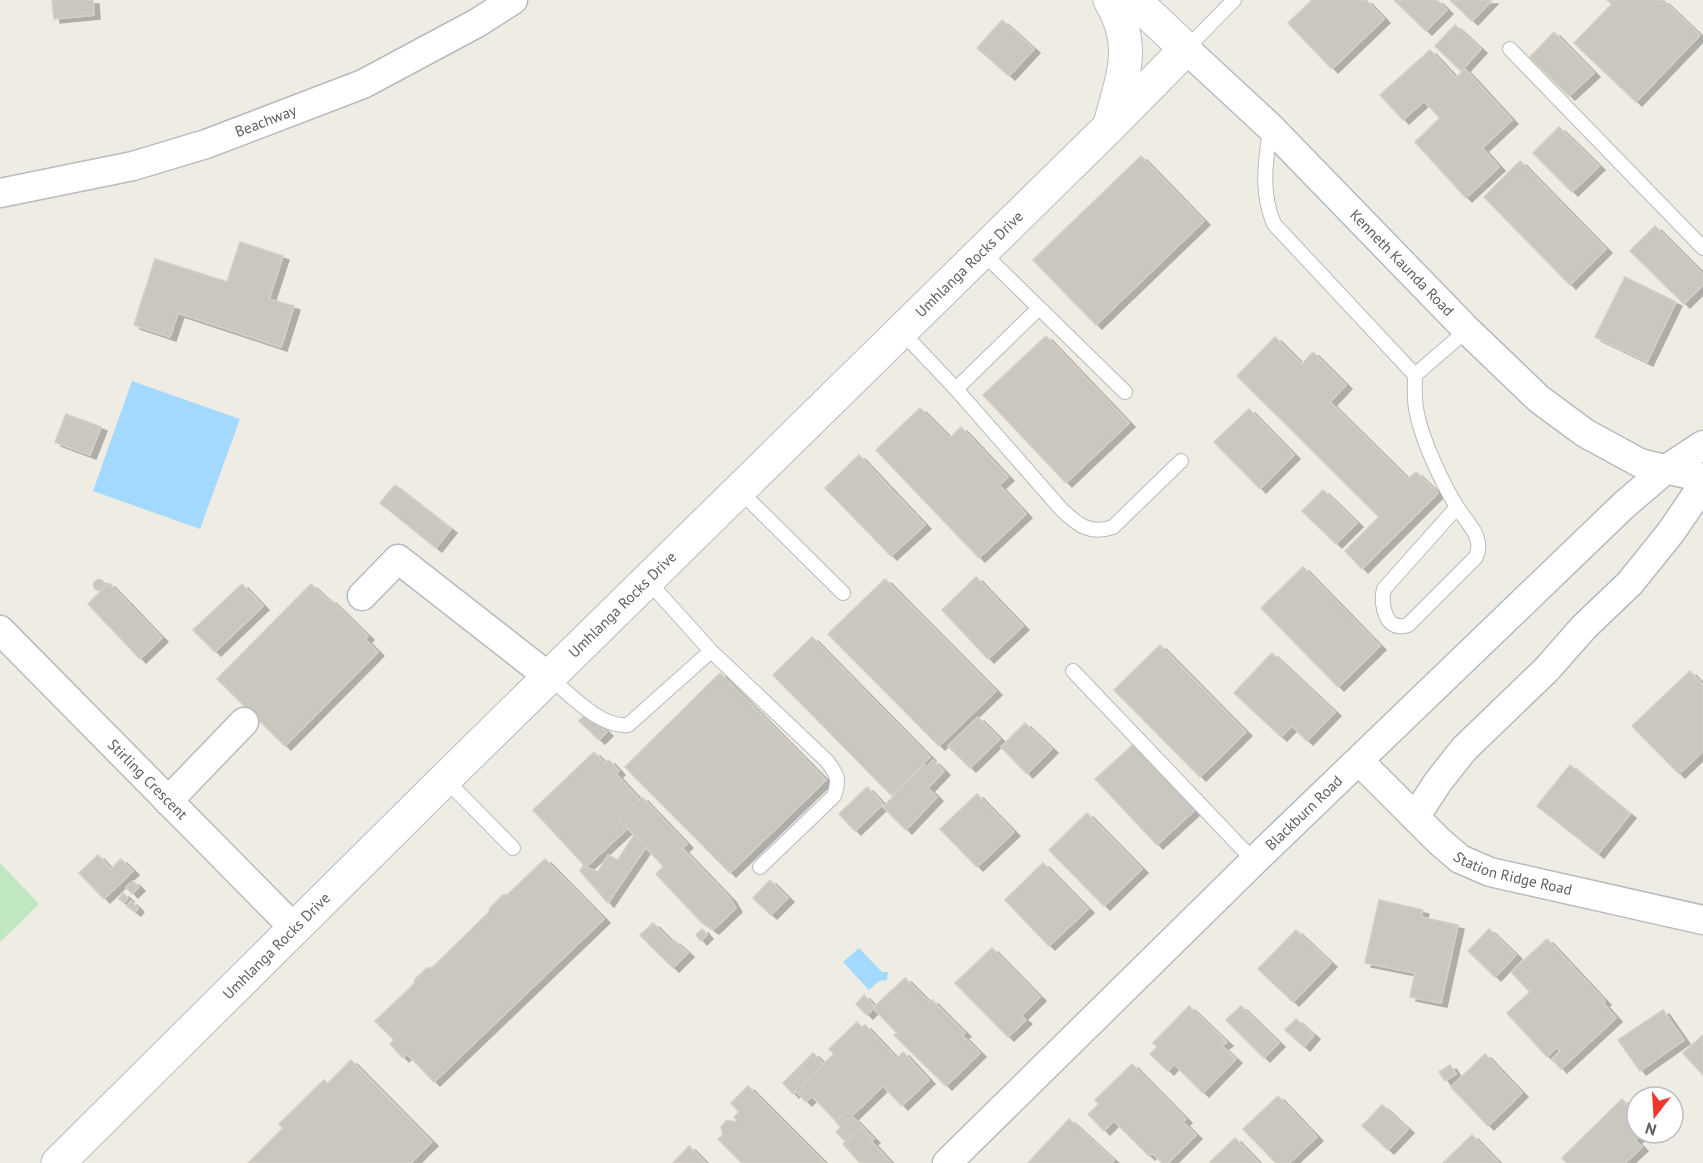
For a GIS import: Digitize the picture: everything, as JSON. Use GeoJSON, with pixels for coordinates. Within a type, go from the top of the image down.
{"type":"FeatureCollection","features":[{"type":"Feature","properties":{"kind":"main road"},"geometry":{"type":"LineString","coordinates":[[1109,127],[1124,70],[1127,41],[1119,16],[1110,0]]}},
{"type":"Feature","properties":{"kind":"main road","name":"Kenneth Kaunda Road"},"geometry":{"type":"LineString","coordinates":[[1134,0],[1186,49]]}},
{"type":"Feature","properties":{"kind":"main road","name":"Umhlanga Rocks Drive"},"geometry":{"type":"LineString","coordinates":[[58,1163],[1186,49]]}},
{"type":"Feature","properties":{"kind":"street","name":"Beachway"},"geometry":{"type":"LineString","coordinates":[[0,193],[133,166],[206,144],[363,84],[477,23],[513,0]]}},
{"type":"Feature","properties":{"kind":"street","name":"Kenneth Kaunda Road"},"geometry":{"type":"LineString","coordinates":[[1186,49],[1270,128],[1467,330],[1539,399],[1585,433],[1640,463],[1703,478]]}},
{"type":"Feature","properties":{"kind":"street","name":"Blackburn Road"},"geometry":{"type":"LineString","coordinates":[[947,1163],[1254,861],[1624,505],[1665,470],[1703,445]]}},
{"type":"Feature","properties":{"kind":"street"},"geometry":{"type":"LineString","coordinates":[[1415,817],[1438,782],[1464,749],[1547,669],[1584,627],[1630,584],[1671,532],[1703,485]]}},
{"type":"Feature","properties":{"kind":"street"},"geometry":{"type":"LineString","coordinates":[[362,596],[398,560],[549,677]]}},
{"type":"Feature","properties":{"kind":"street","name":"Stirling Crescent"},"geometry":{"type":"LineString","coordinates":[[0,630],[294,928]]}},
{"type":"Feature","properties":{"kind":"street"},"geometry":{"type":"LineString","coordinates":[[168,801],[244,722]]}},
{"type":"Feature","properties":{"kind":"street","name":"Station Ridge Road"},"geometry":{"type":"LineString","coordinates":[[1359,761],[1460,859],[1490,872],[1703,920]]}},
{"type":"Feature","properties":{"kind":"lane"},"geometry":{"type":"LineString","coordinates":[[1186,49],[1234,0]]}},
{"type":"Feature","properties":{"kind":"lane"},"geometry":{"type":"LineString","coordinates":[[1510,49],[1703,248]]}},
{"type":"Feature","properties":{"kind":"lane"},"geometry":{"type":"LineString","coordinates":[[1270,128],[1264,177],[1267,208],[1274,224],[1415,375],[1416,408],[1437,466],[1457,507],[1476,533],[1478,551],[1476,556],[1408,625],[1395,626],[1385,614],[1382,598],[1384,589],[1457,507]]}},
{"type":"Feature","properties":{"kind":"lane"},"geometry":{"type":"LineString","coordinates":[[982,252],[1125,392]]}},
{"type":"Feature","properties":{"kind":"lane"},"geometry":{"type":"LineString","coordinates":[[956,389],[1039,308]]}},
{"type":"Feature","properties":{"kind":"lane"},"geometry":{"type":"LineString","coordinates":[[1415,375],[1467,330]]}},
{"type":"Feature","properties":{"kind":"lane"},"geometry":{"type":"LineString","coordinates":[[901,331],[956,389],[1062,510],[1075,522],[1090,530],[1102,531],[1113,527],[1181,461]]}},
{"type":"Feature","properties":{"kind":"lane"},"geometry":{"type":"LineString","coordinates":[[739,490],[843,593]]}},
{"type":"Feature","properties":{"kind":"lane"},"geometry":{"type":"LineString","coordinates":[[647,580],[711,651],[826,761],[837,775],[838,785],[834,796],[760,867]]}},
{"type":"Feature","properties":{"kind":"lane"},"geometry":{"type":"LineString","coordinates":[[549,677],[600,719],[620,726],[628,725],[711,651]]}},
{"type":"Feature","properties":{"kind":"lane"},"geometry":{"type":"LineString","coordinates":[[1073,671],[1254,861]]}},
{"type":"Feature","properties":{"kind":"lane"},"geometry":{"type":"LineString","coordinates":[[445,779],[513,848]]}},
{"type":"Feature","properties":{"kind":"green space"},"geometry":{"type":"Polygon","coordinates":[[[0,863],[39,904],[0,942],[0,863]]]}},
{"type":"Feature","properties":{"kind":"water"},"geometry":{"type":"Polygon","coordinates":[[[132,381],[240,419],[200,529],[93,491],[132,381]]]}},
{"type":"Feature","properties":{"kind":"water"},"geometry":{"type":"Polygon","coordinates":[[[859,948],[882,972],[888,972],[887,980],[879,981],[869,990],[843,962],[859,948]]]}},
{"type":"Feature","properties":{"kind":"building"},"geometry":{"type":"Polygon","coordinates":[[[52,0],[93,0],[94,15],[54,19],[52,0]]]}},
{"type":"Feature","properties":{"kind":"building"},"geometry":{"type":"Polygon","coordinates":[[[1312,0],[1366,0],[1384,19],[1332,69],[1288,23],[1312,0]]]}},
{"type":"Feature","properties":{"kind":"building"},"geometry":{"type":"Polygon","coordinates":[[[1394,0],[1437,0],[1447,10],[1426,31],[1394,0]]]}},
{"type":"Feature","properties":{"kind":"building"},"geometry":{"type":"Polygon","coordinates":[[[1450,0],[1492,0],[1472,21],[1450,0]]]}},
{"type":"Feature","properties":{"kind":"building"},"geometry":{"type":"Polygon","coordinates":[[[1607,0],[1663,0],[1700,35],[1636,102],[1574,43],[1612,4],[1607,0]]]}},
{"type":"Feature","properties":{"kind":"building"},"geometry":{"type":"Polygon","coordinates":[[[1002,20],[1034,49],[1009,76],[977,48],[1002,20]]]}},
{"type":"Feature","properties":{"kind":"building"},"geometry":{"type":"Polygon","coordinates":[[[1455,25],[1481,49],[1461,71],[1435,46],[1455,25]]]}},
{"type":"Feature","properties":{"kind":"building"},"geometry":{"type":"Polygon","coordinates":[[[1554,32],[1594,73],[1569,96],[1530,57],[1554,32]]]}},
{"type":"Feature","properties":{"kind":"building"},"geometry":{"type":"Polygon","coordinates":[[[1430,50],[1456,78],[1465,69],[1512,120],[1482,148],[1499,167],[1466,198],[1415,142],[1440,118],[1424,101],[1403,120],[1380,95],[1430,50]]]}},
{"type":"Feature","properties":{"kind":"building"},"geometry":{"type":"Polygon","coordinates":[[[1559,127],[1599,166],[1572,192],[1533,153],[1559,127]]]}},
{"type":"Feature","properties":{"kind":"building"},"geometry":{"type":"Polygon","coordinates":[[[1141,156],[1204,221],[1096,325],[1033,260],[1141,156]]]}},
{"type":"Feature","properties":{"kind":"building"},"geometry":{"type":"Polygon","coordinates":[[[1520,161],[1606,249],[1570,285],[1484,197],[1520,161]]]}},
{"type":"Feature","properties":{"kind":"building"},"geometry":{"type":"Polygon","coordinates":[[[1655,226],[1703,274],[1703,285],[1684,304],[1630,251],[1655,226]]]}},
{"type":"Feature","properties":{"kind":"building"},"geometry":{"type":"Polygon","coordinates":[[[240,242],[283,256],[269,299],[294,306],[281,347],[178,313],[170,337],[134,325],[155,259],[227,282],[240,242]]]}},
{"type":"Feature","properties":{"kind":"building"},"geometry":{"type":"Polygon","coordinates":[[[1625,277],[1676,302],[1647,362],[1595,337],[1625,277]]]}},
{"type":"Feature","properties":{"kind":"building"},"geometry":{"type":"Polygon","coordinates":[[[1046,336],[1129,423],[1066,483],[983,395],[1046,336]]]}},
{"type":"Feature","properties":{"kind":"building"},"geometry":{"type":"Polygon","coordinates":[[[1275,337],[1302,364],[1313,352],[1346,385],[1330,402],[1408,479],[1416,472],[1438,493],[1362,569],[1345,551],[1379,517],[1237,376],[1275,337]]]}},
{"type":"Feature","properties":{"kind":"building"},"geometry":{"type":"Polygon","coordinates":[[[920,408],[950,438],[961,427],[1008,477],[999,485],[1026,514],[979,558],[876,450],[920,408]]]}},
{"type":"Feature","properties":{"kind":"building"},"geometry":{"type":"Polygon","coordinates":[[[1249,409],[1294,455],[1260,489],[1214,442],[1249,409]]]}},
{"type":"Feature","properties":{"kind":"building"},"geometry":{"type":"Polygon","coordinates":[[[66,414],[101,427],[90,455],[55,442],[66,414]]]}},
{"type":"Feature","properties":{"kind":"building"},"geometry":{"type":"Polygon","coordinates":[[[859,455],[925,525],[891,556],[825,488],[859,455]]]}},
{"type":"Feature","properties":{"kind":"building"},"geometry":{"type":"Polygon","coordinates":[[[395,485],[451,529],[436,548],[380,503],[395,485]]]}},
{"type":"Feature","properties":{"kind":"building"},"geometry":{"type":"Polygon","coordinates":[[[1323,490],[1357,523],[1336,544],[1302,511],[1323,490]]]}},
{"type":"Feature","properties":{"kind":"building"},"geometry":{"type":"Polygon","coordinates":[[[1303,567],[1380,646],[1338,687],[1261,608],[1303,567]]]}},
{"type":"Feature","properties":{"kind":"building"},"geometry":{"type":"Polygon","coordinates":[[[976,577],[1023,626],[988,659],[942,610],[976,577]]]}},
{"type":"Feature","properties":{"kind":"building"},"geometry":{"type":"Polygon","coordinates":[[[885,579],[996,691],[939,746],[828,634],[885,579]]]}},
{"type":"Feature","properties":{"kind":"building"},"geometry":{"type":"Polygon","coordinates":[[[99,580],[103,581],[103,589],[99,590],[95,589],[94,585],[95,581],[99,580]]]}},
{"type":"Feature","properties":{"kind":"building"},"geometry":{"type":"Polygon","coordinates":[[[109,583],[162,638],[140,659],[88,604],[109,583]]]}},
{"type":"Feature","properties":{"kind":"building"},"geometry":{"type":"Polygon","coordinates":[[[242,584],[263,606],[215,652],[193,630],[242,584]]]}},
{"type":"Feature","properties":{"kind":"building"},"geometry":{"type":"Polygon","coordinates":[[[311,584],[368,636],[365,639],[378,652],[285,746],[217,679],[311,584]]]}},
{"type":"Feature","properties":{"kind":"building"},"geometry":{"type":"Polygon","coordinates":[[[812,637],[930,757],[891,795],[773,675],[812,637]]]}},
{"type":"Feature","properties":{"kind":"building"},"geometry":{"type":"Polygon","coordinates":[[[1160,645],[1246,732],[1200,777],[1114,690],[1160,645]]]}},
{"type":"Feature","properties":{"kind":"building"},"geometry":{"type":"Polygon","coordinates":[[[1272,653],[1335,712],[1307,741],[1292,726],[1281,737],[1234,693],[1272,653]]]}},
{"type":"Feature","properties":{"kind":"building"},"geometry":{"type":"Polygon","coordinates":[[[1690,671],[1703,685],[1703,751],[1679,774],[1632,726],[1690,671]]]}},
{"type":"Feature","properties":{"kind":"building"},"geometry":{"type":"Polygon","coordinates":[[[720,673],[826,780],[730,873],[625,767],[720,673]]]}},
{"type":"Feature","properties":{"kind":"building"},"geometry":{"type":"Polygon","coordinates":[[[587,713],[607,732],[599,740],[579,721],[587,713]]]}},
{"type":"Feature","properties":{"kind":"building"},"geometry":{"type":"Polygon","coordinates":[[[978,717],[1000,739],[970,768],[948,746],[978,717]]]}},
{"type":"Feature","properties":{"kind":"building"},"geometry":{"type":"Polygon","coordinates":[[[1025,723],[1052,749],[1027,774],[1001,747],[1025,723]]]}},
{"type":"Feature","properties":{"kind":"building"},"geometry":{"type":"Polygon","coordinates":[[[1136,742],[1197,808],[1157,845],[1095,779],[1136,742]]]}},
{"type":"Feature","properties":{"kind":"building"},"geometry":{"type":"Polygon","coordinates":[[[594,752],[605,763],[609,760],[619,771],[616,774],[639,799],[619,819],[628,828],[586,867],[533,810],[594,752]]]}},
{"type":"Feature","properties":{"kind":"building"},"geometry":{"type":"Polygon","coordinates":[[[933,760],[944,771],[928,788],[937,797],[906,830],[883,807],[924,764],[927,767],[933,760]]]}},
{"type":"Feature","properties":{"kind":"building"},"geometry":{"type":"Polygon","coordinates":[[[1570,765],[1630,814],[1598,854],[1537,806],[1570,765]]]}},
{"type":"Feature","properties":{"kind":"building"},"geometry":{"type":"Polygon","coordinates":[[[867,787],[883,804],[855,831],[839,814],[867,787]]]}},
{"type":"Feature","properties":{"kind":"building"},"geometry":{"type":"Polygon","coordinates":[[[977,794],[1014,832],[977,867],[940,829],[977,794]]]}},
{"type":"Feature","properties":{"kind":"building"},"geometry":{"type":"Polygon","coordinates":[[[642,797],[687,844],[663,866],[619,819],[642,797]]]}},
{"type":"Feature","properties":{"kind":"building"},"geometry":{"type":"Polygon","coordinates":[[[1087,813],[1142,869],[1104,906],[1049,850],[1087,813]]]}},
{"type":"Feature","properties":{"kind":"building"},"geometry":{"type":"Polygon","coordinates":[[[634,835],[646,847],[608,903],[580,871],[583,866],[598,872],[608,855],[618,860],[634,835]]]}},
{"type":"Feature","properties":{"kind":"building"},"geometry":{"type":"Polygon","coordinates":[[[682,848],[730,898],[736,908],[713,930],[702,923],[656,874],[682,848]]]}},
{"type":"Feature","properties":{"kind":"building"},"geometry":{"type":"Polygon","coordinates":[[[98,855],[111,869],[121,859],[133,871],[104,899],[79,873],[98,855]]]}},
{"type":"Feature","properties":{"kind":"building"},"geometry":{"type":"Polygon","coordinates":[[[545,859],[604,919],[434,1082],[407,1054],[403,1058],[390,1044],[394,1040],[375,1021],[414,984],[415,979],[427,968],[432,968],[489,912],[503,895],[507,895],[545,859]]]}},
{"type":"Feature","properties":{"kind":"building"},"geometry":{"type":"Polygon","coordinates":[[[1043,863],[1088,909],[1049,946],[1005,900],[1043,863]]]}},
{"type":"Feature","properties":{"kind":"building"},"geometry":{"type":"Polygon","coordinates":[[[770,880],[788,898],[771,915],[753,898],[770,880]]]}},
{"type":"Feature","properties":{"kind":"building"},"geometry":{"type":"Polygon","coordinates":[[[133,881],[139,887],[132,894],[126,887],[133,881]]]}},
{"type":"Feature","properties":{"kind":"building"},"geometry":{"type":"Polygon","coordinates":[[[123,893],[128,898],[124,903],[119,899],[123,893]]]}},
{"type":"Feature","properties":{"kind":"building"},"geometry":{"type":"Polygon","coordinates":[[[1379,900],[1423,910],[1421,917],[1458,925],[1441,1003],[1410,997],[1415,973],[1365,963],[1379,900]]]}},
{"type":"Feature","properties":{"kind":"building"},"geometry":{"type":"Polygon","coordinates":[[[131,901],[138,908],[135,912],[127,906],[131,901]]]}},
{"type":"Feature","properties":{"kind":"building"},"geometry":{"type":"Polygon","coordinates":[[[653,923],[672,942],[674,940],[688,953],[673,968],[640,935],[653,923]]]}},
{"type":"Feature","properties":{"kind":"building"},"geometry":{"type":"Polygon","coordinates":[[[702,929],[707,935],[701,941],[696,935],[702,929]]]}},
{"type":"Feature","properties":{"kind":"building"},"geometry":{"type":"Polygon","coordinates":[[[1489,929],[1516,955],[1495,977],[1468,951],[1489,929]]]}},
{"type":"Feature","properties":{"kind":"building"},"geometry":{"type":"Polygon","coordinates":[[[1296,930],[1331,963],[1293,1002],[1258,969],[1296,930]]]}},
{"type":"Feature","properties":{"kind":"building"},"geometry":{"type":"Polygon","coordinates":[[[1547,939],[1605,1001],[1603,1003],[1616,1018],[1561,1069],[1552,1059],[1560,1051],[1557,1047],[1547,1057],[1507,1013],[1530,992],[1511,972],[1547,939]]]}},
{"type":"Feature","properties":{"kind":"building"},"geometry":{"type":"Polygon","coordinates":[[[992,948],[1040,997],[1021,1016],[1026,1020],[1008,1037],[955,983],[992,948]]]}},
{"type":"Feature","properties":{"kind":"building"},"geometry":{"type":"Polygon","coordinates":[[[905,978],[929,1002],[932,1000],[965,1033],[962,1035],[980,1053],[946,1086],[894,1035],[897,1033],[873,1008],[905,978]]]}},
{"type":"Feature","properties":{"kind":"building"},"geometry":{"type":"Polygon","coordinates":[[[864,995],[875,1007],[867,1015],[856,1004],[864,995]]]}},
{"type":"Feature","properties":{"kind":"building"},"geometry":{"type":"Polygon","coordinates":[[[1189,1006],[1227,1042],[1222,1046],[1236,1059],[1203,1093],[1174,1064],[1168,1071],[1150,1054],[1157,1047],[1153,1043],[1189,1006]]]}},
{"type":"Feature","properties":{"kind":"building"},"geometry":{"type":"Polygon","coordinates":[[[1241,1006],[1279,1043],[1264,1058],[1226,1020],[1241,1006]]]}},
{"type":"Feature","properties":{"kind":"building"},"geometry":{"type":"Polygon","coordinates":[[[1663,1010],[1684,1040],[1640,1071],[1618,1040],[1663,1010]]]}},
{"type":"Feature","properties":{"kind":"building"},"geometry":{"type":"Polygon","coordinates":[[[1296,1019],[1314,1035],[1304,1047],[1285,1030],[1296,1019]]]}},
{"type":"Feature","properties":{"kind":"building"},"geometry":{"type":"Polygon","coordinates":[[[857,1022],[862,1028],[865,1025],[897,1059],[903,1052],[929,1080],[902,1106],[883,1086],[852,1116],[847,1111],[836,1121],[801,1085],[834,1054],[829,1049],[857,1022]]]}},
{"type":"Feature","properties":{"kind":"building"},"geometry":{"type":"Polygon","coordinates":[[[1703,1035],[1703,1075],[1683,1053],[1703,1035]]]}},
{"type":"Feature","properties":{"kind":"building"},"geometry":{"type":"Polygon","coordinates":[[[813,1053],[824,1064],[801,1085],[812,1096],[806,1102],[795,1091],[793,1094],[783,1083],[813,1053]]]}},
{"type":"Feature","properties":{"kind":"building"},"geometry":{"type":"Polygon","coordinates":[[[1485,1054],[1522,1093],[1488,1126],[1451,1087],[1485,1054]]]}},
{"type":"Feature","properties":{"kind":"building"},"geometry":{"type":"Polygon","coordinates":[[[351,1060],[432,1142],[411,1163],[248,1163],[283,1128],[279,1124],[324,1080],[327,1084],[351,1060]]]}},
{"type":"Feature","properties":{"kind":"building"},"geometry":{"type":"Polygon","coordinates":[[[1132,1064],[1186,1119],[1183,1122],[1196,1135],[1168,1163],[1162,1163],[1152,1153],[1149,1156],[1114,1121],[1104,1131],[1088,1114],[1099,1104],[1095,1100],[1132,1064]]]}},
{"type":"Feature","properties":{"kind":"building"},"geometry":{"type":"Polygon","coordinates":[[[1450,1065],[1456,1074],[1445,1081],[1439,1072],[1450,1065]]]}},
{"type":"Feature","properties":{"kind":"building"},"geometry":{"type":"Polygon","coordinates":[[[748,1086],[825,1163],[742,1163],[718,1139],[723,1135],[721,1127],[727,1120],[735,1122],[737,1120],[734,1117],[739,1112],[731,1103],[748,1086]]]}},
{"type":"Feature","properties":{"kind":"building"},"geometry":{"type":"Polygon","coordinates":[[[1278,1096],[1317,1137],[1289,1163],[1276,1163],[1243,1129],[1278,1096]]]}},
{"type":"Feature","properties":{"kind":"building"},"geometry":{"type":"Polygon","coordinates":[[[1622,1099],[1625,1102],[1625,1145],[1642,1147],[1625,1163],[1567,1163],[1562,1158],[1622,1099]]]}},
{"type":"Feature","properties":{"kind":"building"},"geometry":{"type":"Polygon","coordinates":[[[1382,1105],[1408,1129],[1388,1150],[1362,1126],[1382,1105]]]}},
{"type":"Feature","properties":{"kind":"building"},"geometry":{"type":"Polygon","coordinates":[[[847,1111],[874,1139],[871,1141],[860,1129],[846,1142],[836,1132],[841,1127],[836,1122],[847,1111]]]}},
{"type":"Feature","properties":{"kind":"building"},"geometry":{"type":"Polygon","coordinates":[[[1069,1119],[1114,1160],[1112,1163],[1028,1163],[1069,1119]]]}},
{"type":"Feature","properties":{"kind":"building"},"geometry":{"type":"Polygon","coordinates":[[[860,1129],[891,1163],[860,1163],[843,1144],[860,1129]]]}},
{"type":"Feature","properties":{"kind":"building"},"geometry":{"type":"Polygon","coordinates":[[[1472,1135],[1499,1163],[1443,1163],[1472,1135]]]}},
{"type":"Feature","properties":{"kind":"building"},"geometry":{"type":"Polygon","coordinates":[[[1235,1138],[1259,1163],[1210,1162],[1235,1138]]]}},
{"type":"Feature","properties":{"kind":"building"},"geometry":{"type":"Polygon","coordinates":[[[689,1146],[706,1163],[673,1163],[689,1146]]]}}]}
